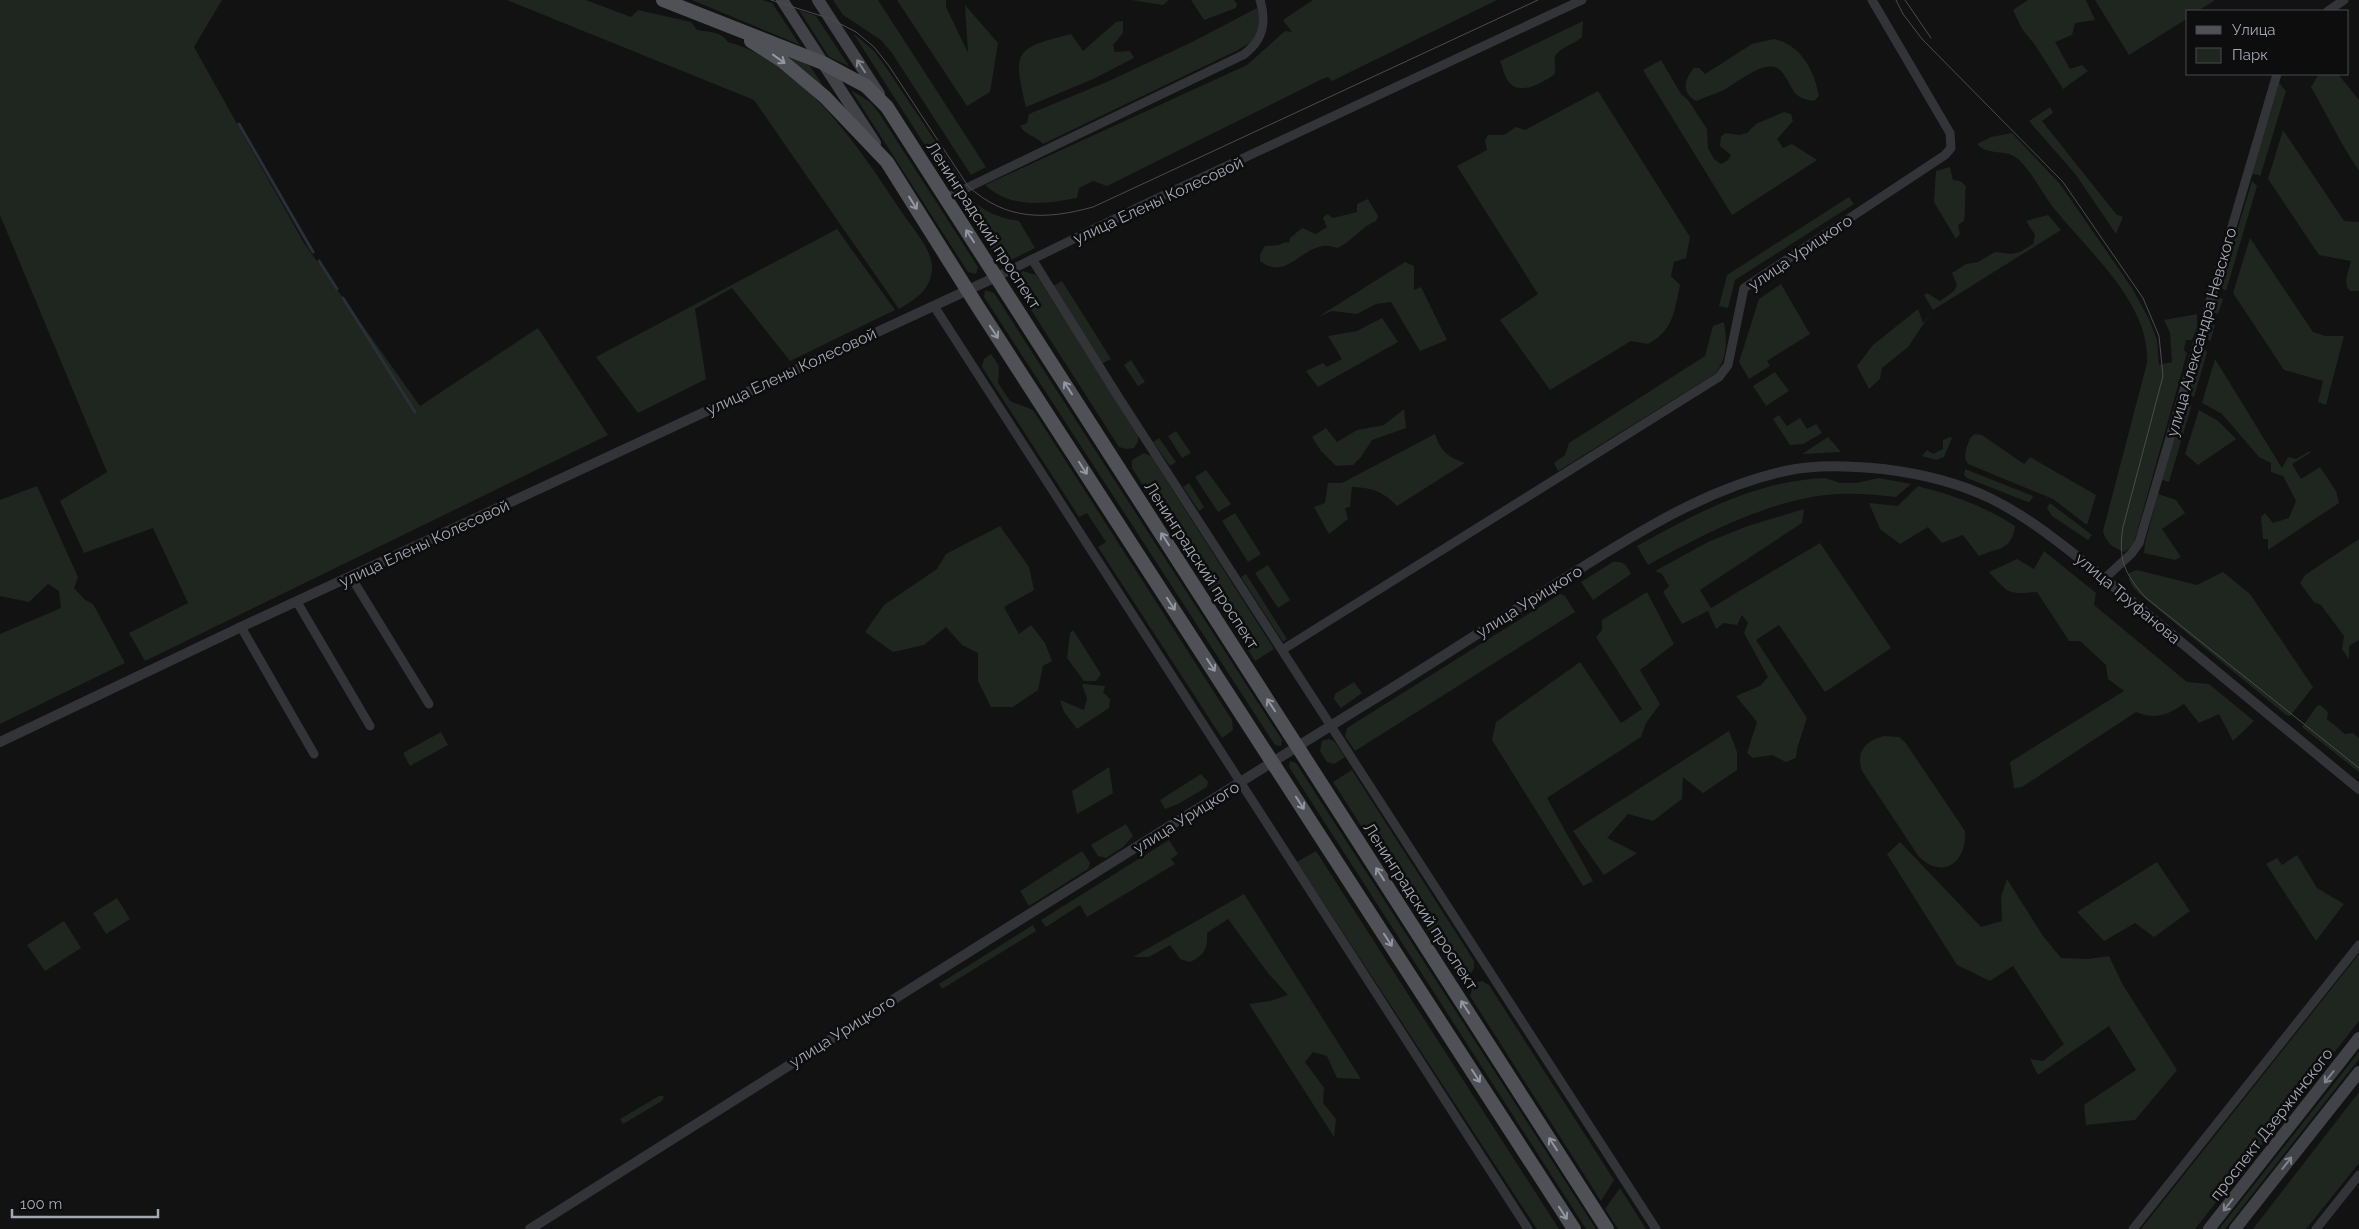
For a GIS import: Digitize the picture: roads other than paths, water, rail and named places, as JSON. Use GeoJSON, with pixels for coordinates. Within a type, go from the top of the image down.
{"type":"FeatureCollection","features":[{"type":"Feature","properties":{"kind":"main road","name":"Ленинградский проспект"},"geometry":{"type":"LineString","coordinates":[[663,0],[823,63],[866,86],[887,107],[1607,1229]]}},
{"type":"Feature","properties":{"kind":"main road"},"geometry":{"type":"LineString","coordinates":[[782,0],[887,162]]}},
{"type":"Feature","properties":{"kind":"main road"},"geometry":{"type":"LineString","coordinates":[[818,0],[887,107]]}},
{"type":"Feature","properties":{"kind":"main road","name":"Ленинградский проспект"},"geometry":{"type":"LineString","coordinates":[[691,10],[756,43],[803,76],[847,118],[887,162],[968,291],[1574,1229]]}},
{"type":"Feature","properties":{"kind":"main road","name":"проспект Дзержинского"},"geometry":{"type":"LineString","coordinates":[[2209,1229],[2359,1038]]}},
{"type":"Feature","properties":{"kind":"main road"},"geometry":{"type":"LineString","coordinates":[[2235,1229],[2359,1072]]}},
{"type":"Feature","properties":{"kind":"street"},"geometry":{"type":"LineString","coordinates":[[946,198],[1243,56],[1258,42],[1261,35],[1264,19],[1260,0]]}},
{"type":"Feature","properties":{"kind":"street","name":"улица Елены Колесовой"},"geometry":{"type":"LineString","coordinates":[[0,742],[241,627],[968,291],[1032,259],[1582,0]]}},
{"type":"Feature","properties":{"kind":"street","name":"улица Урицкого"},"geometry":{"type":"LineString","coordinates":[[1282,650],[1719,377],[1728,365],[1744,288],[1938,161],[1950,148],[1950,133],[1872,0]]}},
{"type":"Feature","properties":{"kind":"street"},"geometry":{"type":"LineString","coordinates":[[2329,10],[2344,0]]}},
{"type":"Feature","properties":{"kind":"street","name":"улица Александра Невского"},"geometry":{"type":"LineString","coordinates":[[2104,579],[2132,554],[2139,543],[2277,75]]}},
{"type":"Feature","properties":{"kind":"street"},"geometry":{"type":"LineString","coordinates":[[1032,259],[1330,726],[1656,1229]]}},
{"type":"Feature","properties":{"kind":"street"},"geometry":{"type":"LineString","coordinates":[[934,306],[1528,1229]]}},
{"type":"Feature","properties":{"kind":"street","name":"улица Урицкого"},"geometry":{"type":"LineString","coordinates":[[530,1229],[951,962],[1274,762],[1583,567],[1694,504],[1746,482],[1788,470],[1830,466],[1866,467]]}},
{"type":"Feature","properties":{"kind":"street","name":"улица Труфанова"},"geometry":{"type":"LineString","coordinates":[[1866,467],[1917,474],[1949,481],[1978,491],[2035,523],[2359,789]]}},
{"type":"Feature","properties":{"kind":"street"},"geometry":{"type":"LineString","coordinates":[[351,577],[429,704]]}},
{"type":"Feature","properties":{"kind":"street"},"geometry":{"type":"LineString","coordinates":[[297,602],[370,726]]}},
{"type":"Feature","properties":{"kind":"street"},"geometry":{"type":"LineString","coordinates":[[241,627],[314,754]]}},
{"type":"Feature","properties":{"kind":"street"},"geometry":{"type":"LineString","coordinates":[[2133,1229],[2359,945]]}},
{"type":"Feature","properties":{"kind":"street"},"geometry":{"type":"LineString","coordinates":[[2316,1229],[2359,1175]]}},
{"type":"Feature","properties":{"kind":"waterway"},"geometry":{"type":"LineString","coordinates":[[239,124],[313,252]]}},
{"type":"Feature","properties":{"kind":"waterway"},"geometry":{"type":"LineString","coordinates":[[319,261],[337,289]]}},
{"type":"Feature","properties":{"kind":"waterway"},"geometry":{"type":"LineString","coordinates":[[343,298],[415,412]]}},
{"type":"Feature","properties":{"kind":"tram line"},"geometry":{"type":"LineString","coordinates":[[771,0],[831,19],[856,32],[874,47],[889,66],[968,186],[997,206],[1027,214],[1043,215],[1059,214],[1093,207],[1538,0]]}},
{"type":"Feature","properties":{"kind":"tram line"},"geometry":{"type":"LineString","coordinates":[[1896,0],[1903,14],[1922,39],[2063,182],[2143,298],[2159,336],[2163,376],[2123,527],[2121,548],[2127,573],[2145,597],[2359,768]]}},
{"type":"Feature","properties":{"kind":"tram line"},"geometry":{"type":"LineString","coordinates":[[1905,0],[1931,38]]}}]}
